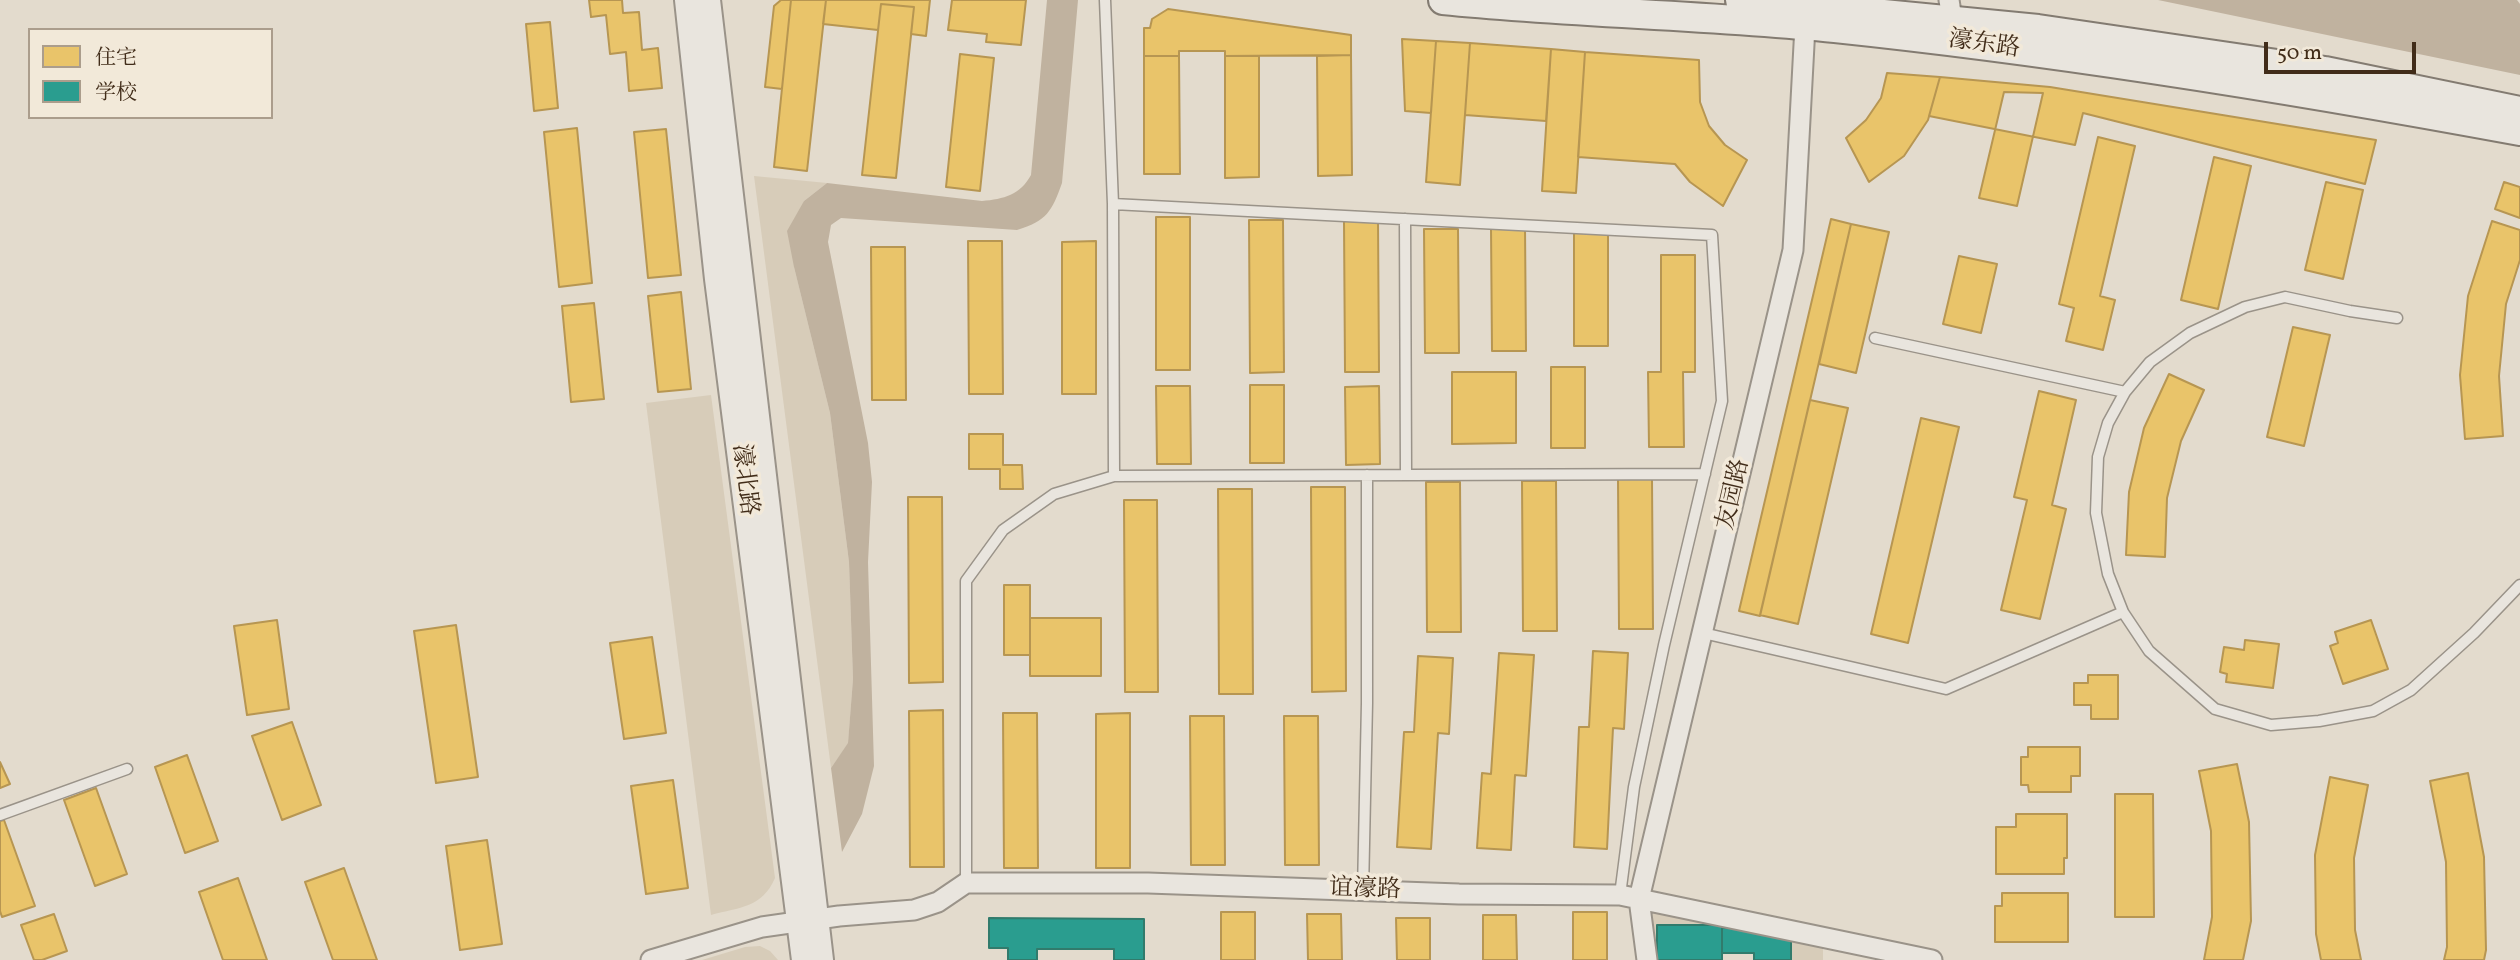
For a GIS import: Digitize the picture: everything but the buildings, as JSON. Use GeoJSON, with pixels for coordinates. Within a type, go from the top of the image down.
{"type":"FeatureCollection","features":[{"type":"Feature","properties":{"kind":"main road","name":"濠东路"},"geometry":{"type":"LineString","coordinates":[[1443,0],[1805,26],[1961,42],[2276,88],[2520,131]]}},
{"type":"Feature","properties":{"kind":"main road","name":"濠东路"},"geometry":{"type":"LineString","coordinates":[[1740,0],[1951,10],[2038,29],[2325,71],[2520,111]]}},
{"type":"Feature","properties":{"kind":"street","name":"濠北路"},"geometry":{"type":"LineString","coordinates":[[687,0],[717,279],[807,921],[821,960]]}},
{"type":"Feature","properties":{"kind":"street","name":"濠北路"},"geometry":{"type":"LineString","coordinates":[[708,0],[807,921],[804,960]]}},
{"type":"Feature","properties":{"kind":"street","name":"友园路"},"geometry":{"type":"LineString","coordinates":[[1647,960],[1630,897],[1703,633],[1793,250],[1805,26]]}},
{"type":"Feature","properties":{"kind":"street"},"geometry":{"type":"LineString","coordinates":[[651,960],[762,927],[914,910],[938,902],[966,884]]}},
{"type":"Feature","properties":{"kind":"street","name":"谊濠路"},"geometry":{"type":"LineString","coordinates":[[966,884],[1161,884],[1630,897],[1932,960]]}},
{"type":"Feature","properties":{"kind":"lane"},"geometry":{"type":"LineString","coordinates":[[1105,0],[1113,204],[1114,476]]}},
{"type":"Feature","properties":{"kind":"lane"},"geometry":{"type":"LineString","coordinates":[[1113,204],[1712,235],[1722,401],[1664,645],[1634,787],[1630,897]]}},
{"type":"Feature","properties":{"kind":"lane"},"geometry":{"type":"LineString","coordinates":[[1405,219],[1406,475]]}},
{"type":"Feature","properties":{"kind":"lane"},"geometry":{"type":"LineString","coordinates":[[2397,318],[2285,297],[2245,307],[2190,332],[2150,362],[2124,392],[2108,423],[2098,457],[2096,513],[2108,574],[2123,612],[2149,651],[2215,709],[2271,725],[2319,721],[2373,712],[2411,690],[2474,633],[2520,585]]}},
{"type":"Feature","properties":{"kind":"lane"},"geometry":{"type":"LineString","coordinates":[[1875,338],[2124,392]]}},
{"type":"Feature","properties":{"kind":"lane"},"geometry":{"type":"LineString","coordinates":[[966,884],[966,581],[1003,530],[1054,494],[1114,476],[1705,474]]}},
{"type":"Feature","properties":{"kind":"lane"},"geometry":{"type":"LineString","coordinates":[[1363,891],[1367,703],[1367,475]]}},
{"type":"Feature","properties":{"kind":"lane"},"geometry":{"type":"LineString","coordinates":[[1703,633],[1946,689],[2123,612]]}},
{"type":"Feature","properties":{"kind":"lane"},"geometry":{"type":"LineString","coordinates":[[0,815],[127,769]]}},
{"type":"Feature","properties":{"kind":"shaded area"},"geometry":{"type":"Polygon","coordinates":[[[1047,0],[1078,0],[1062,183],[1047,214],[1035,223],[1017,230],[841,218],[831,225],[828,242],[868,443],[872,482],[868,562],[874,766],[862,814],[842,852],[831,768],[848,743],[853,679],[849,562],[830,413],[787,231],[804,201],[827,183],[982,201],[1004,197],[1022,187],[1031,175],[1047,0]]]}},
{"type":"Feature","properties":{"kind":"shaded area"},"geometry":{"type":"Polygon","coordinates":[[[2158,0],[2517,0],[2520,4],[2520,75],[2158,0]]]}},
{"type":"Feature","properties":{"kind":"shaded area"},"geometry":{"type":"Polygon","coordinates":[[[754,176],[827,183],[804,201],[794,267],[830,413],[849,562],[853,679],[848,744],[831,768],[754,176]]]}},
{"type":"Feature","properties":{"kind":"shaded area"},"geometry":{"type":"Polygon","coordinates":[[[711,395],[775,878],[770,888],[757,901],[711,915],[646,403],[711,395]]]}},
{"type":"Feature","properties":{"kind":"shaded area"},"geometry":{"type":"Polygon","coordinates":[[[1650,897],[1823,938],[1823,960],[1791,960],[1791,934],[1762,927],[1658,925],[1657,960],[1654,960],[1650,897]]]}},
{"type":"Feature","properties":{"kind":"shaded area"},"geometry":{"type":"Polygon","coordinates":[[[760,946],[770,951],[778,960],[702,960],[745,947],[760,946]]]}}]}
